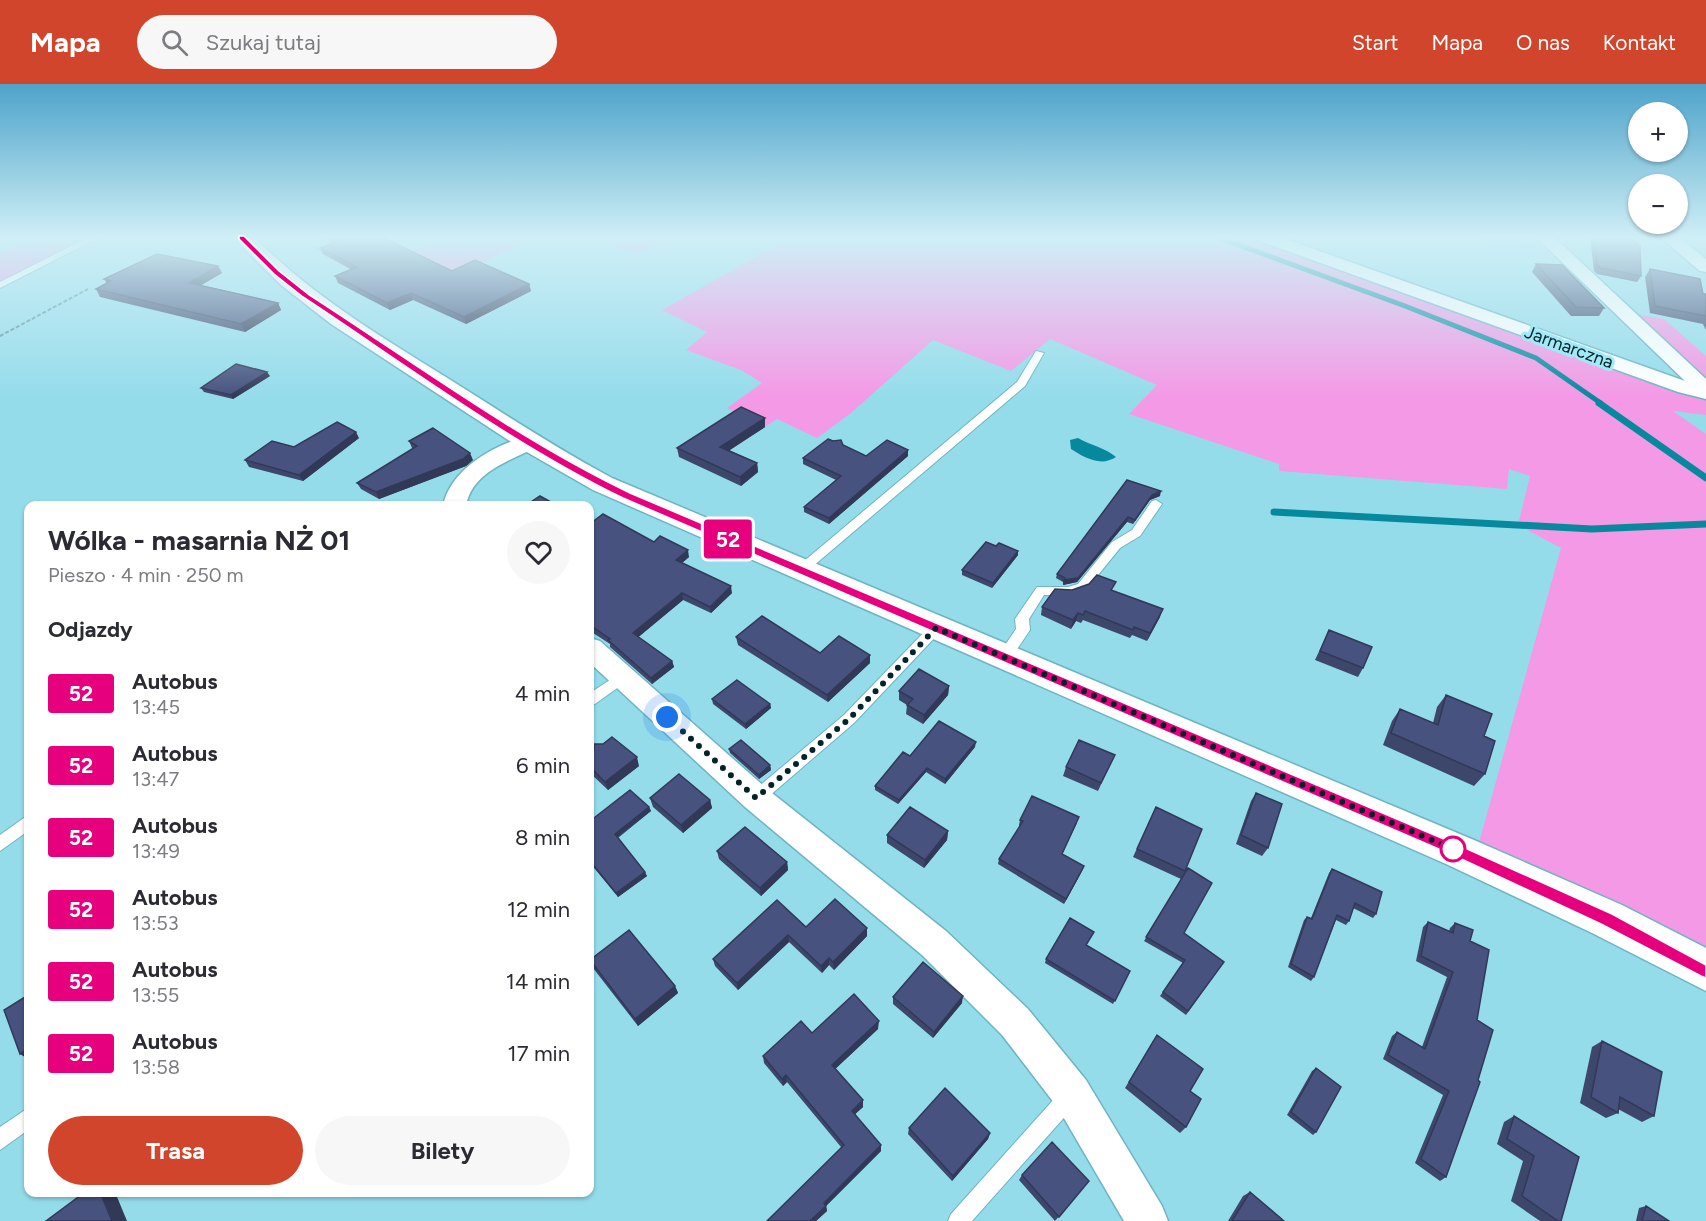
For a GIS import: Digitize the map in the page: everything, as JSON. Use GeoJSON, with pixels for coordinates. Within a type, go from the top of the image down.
{"type":"FeatureCollection","features":[{"type":"Feature","properties":{"kind":"street"},"geometry":{"type":"LineString","coordinates":[[298,290],[568,467],[610,488],[1516,877],[1606,919],[1706,970]]}},
{"type":"Feature","properties":{"kind":"street","name":"Jarmarczna"},"geometry":{"type":"LineString","coordinates":[[1412,290],[1674,385],[1706,392]]}},
{"type":"Feature","properties":{"kind":"street"},"geometry":{"type":"LineString","coordinates":[[1599,290],[1706,392]]}},
{"type":"Feature","properties":{"kind":"street"},"geometry":{"type":"LineString","coordinates":[[455,501],[457,488],[465,478],[529,442]]}},
{"type":"Feature","properties":{"kind":"street"},"geometry":{"type":"LineString","coordinates":[[594,652],[756,798],[934,943],[1015,1022],[1072,1094],[1147,1221]]}},
{"type":"Feature","properties":{"kind":"lane"},"geometry":{"type":"LineString","coordinates":[[801,570],[1021,384],[1027,378],[1030,362],[1039,353]]}},
{"type":"Feature","properties":{"kind":"lane"},"geometry":{"type":"LineString","coordinates":[[1004,657],[1023,630],[1022,619],[1041,590],[1069,592],[1082,587],[1116,545],[1136,533],[1156,504]]}},
{"type":"Feature","properties":{"kind":"lane"},"geometry":{"type":"LineString","coordinates":[[756,798],[849,719],[936,628]]}},
{"type":"Feature","properties":{"kind":"lane"},"geometry":{"type":"LineString","coordinates":[[594,697],[622,677]]}},
{"type":"Feature","properties":{"kind":"lane"},"geometry":{"type":"LineString","coordinates":[[0,844],[24,825]]}},
{"type":"Feature","properties":{"kind":"lane"},"geometry":{"type":"LineString","coordinates":[[958,1221],[1072,1094]]}},
{"type":"Feature","properties":{"kind":"lane"},"geometry":{"type":"LineString","coordinates":[[0,1140],[24,1121]]}},
{"type":"Feature","properties":{"kind":"path"},"geometry":{"type":"LineString","coordinates":[[0,336],[86,290]]}},
{"type":"Feature","properties":{"kind":"shaded area"},"geometry":{"type":"Polygon","coordinates":[[[697,290],[1402,290],[1706,400],[1706,415],[1673,411],[1706,434],[1706,953],[1478,846],[1561,548],[1518,525],[1530,476],[1509,469],[1507,489],[1279,471],[1279,464],[1129,414],[1157,385],[1050,339],[1011,371],[933,340],[851,413],[817,438],[777,419],[765,427],[727,408],[762,383],[741,370],[686,350],[707,332],[662,310],[697,290]]]}},
{"type":"Feature","properties":{"kind":"shaded area"},"geometry":{"type":"Polygon","coordinates":[[[1628,313],[1664,319],[1706,356],[1706,382],[1628,313]]]}},
{"type":"Feature","properties":{"kind":"shaded area"},"geometry":{"type":"Polygon","coordinates":[[[1078,438],[1116,457],[1099,461],[1082,455],[1071,449],[1070,440],[1078,438]]]}},
{"type":"Feature","properties":{"kind":"building"},"geometry":{"type":"Polygon","coordinates":[[[100,290],[220,290],[278,303],[241,324],[100,290]]]}},
{"type":"Feature","properties":{"kind":"building"},"geometry":{"type":"Polygon","coordinates":[[[362,290],[517,290],[464,317],[411,293],[387,303],[362,290]]]}},
{"type":"Feature","properties":{"kind":"building"},"geometry":{"type":"Polygon","coordinates":[[[1560,290],[1586,290],[1604,308],[1576,307],[1560,290]]]}},
{"type":"Feature","properties":{"kind":"building"},"geometry":{"type":"Polygon","coordinates":[[[1653,290],[1702,290],[1703,294],[1706,294],[1706,316],[1655,306],[1653,290]]]}},
{"type":"Feature","properties":{"kind":"building"},"geometry":{"type":"Polygon","coordinates":[[[236,364],[267,372],[231,395],[201,388],[236,364]]]}},
{"type":"Feature","properties":{"kind":"building"},"geometry":{"type":"Polygon","coordinates":[[[741,407],[765,418],[720,447],[757,463],[740,477],[677,448],[741,407]]]}},
{"type":"Feature","properties":{"kind":"building"},"geometry":{"type":"Polygon","coordinates":[[[337,422],[356,432],[299,475],[245,460],[272,441],[294,447],[337,422]]]}},
{"type":"Feature","properties":{"kind":"building"},"geometry":{"type":"Polygon","coordinates":[[[433,428],[470,453],[463,459],[376,492],[357,483],[417,446],[409,441],[433,428]]]}},
{"type":"Feature","properties":{"kind":"building"},"geometry":{"type":"Polygon","coordinates":[[[828,439],[841,440],[843,445],[866,456],[887,440],[908,450],[829,518],[804,507],[841,476],[803,458],[828,439]]]}},
{"type":"Feature","properties":{"kind":"building"},"geometry":{"type":"Polygon","coordinates":[[[1127,480],[1161,491],[1152,495],[1135,520],[1128,517],[1078,578],[1064,580],[1065,578],[1057,574],[1127,480]]]}},
{"type":"Feature","properties":{"kind":"building"},"geometry":{"type":"Polygon","coordinates":[[[540,496],[549,501],[532,501],[540,496]]]}},
{"type":"Feature","properties":{"kind":"building"},"geometry":{"type":"Polygon","coordinates":[[[603,514],[654,542],[660,536],[688,550],[676,560],[731,586],[710,607],[682,593],[633,633],[672,661],[651,678],[608,640],[610,639],[594,628],[594,521],[603,514]]]}},
{"type":"Feature","properties":{"kind":"building"},"geometry":{"type":"Polygon","coordinates":[[[986,542],[996,546],[999,543],[1018,551],[993,583],[962,570],[986,542]]]}},
{"type":"Feature","properties":{"kind":"building"},"geometry":{"type":"Polygon","coordinates":[[[1097,575],[1116,582],[1111,590],[1163,609],[1150,633],[1134,627],[1133,630],[1085,611],[1083,615],[1078,613],[1073,620],[1042,607],[1055,589],[1072,590],[1089,584],[1097,575]]]}},
{"type":"Feature","properties":{"kind":"building"},"geometry":{"type":"Polygon","coordinates":[[[762,616],[820,653],[839,636],[870,655],[827,695],[736,637],[762,616]]]}},
{"type":"Feature","properties":{"kind":"building"},"geometry":{"type":"Polygon","coordinates":[[[1329,630],[1372,647],[1363,668],[1320,651],[1329,630]]]}},
{"type":"Feature","properties":{"kind":"building"},"geometry":{"type":"Polygon","coordinates":[[[919,669],[949,686],[924,715],[907,705],[913,699],[899,691],[919,669]]]}},
{"type":"Feature","properties":{"kind":"building"},"geometry":{"type":"Polygon","coordinates":[[[737,680],[770,704],[745,724],[712,699],[737,680]]]}},
{"type":"Feature","properties":{"kind":"building"},"geometry":{"type":"Polygon","coordinates":[[[1446,695],[1492,714],[1484,736],[1495,741],[1485,774],[1391,733],[1400,709],[1438,725],[1446,695]]]}},
{"type":"Feature","properties":{"kind":"building"},"geometry":{"type":"Polygon","coordinates":[[[939,721],[976,742],[945,779],[927,768],[899,800],[875,786],[903,752],[910,756],[939,721]]]}},
{"type":"Feature","properties":{"kind":"building"},"geometry":{"type":"Polygon","coordinates":[[[612,737],[637,757],[605,782],[594,771],[594,744],[603,744],[612,737]]]}},
{"type":"Feature","properties":{"kind":"building"},"geometry":{"type":"Polygon","coordinates":[[[741,740],[770,765],[759,775],[729,749],[741,740]]]}},
{"type":"Feature","properties":{"kind":"building"},"geometry":{"type":"Polygon","coordinates":[[[1079,740],[1115,755],[1101,783],[1066,767],[1079,740]]]}},
{"type":"Feature","properties":{"kind":"building"},"geometry":{"type":"Polygon","coordinates":[[[679,774],[710,800],[681,825],[650,798],[679,774]]]}},
{"type":"Feature","properties":{"kind":"building"},"geometry":{"type":"Polygon","coordinates":[[[630,790],[649,807],[615,834],[645,872],[616,893],[594,866],[594,818],[630,790]]]}},
{"type":"Feature","properties":{"kind":"building"},"geometry":{"type":"Polygon","coordinates":[[[1256,793],[1282,804],[1268,848],[1241,835],[1256,793]]]}},
{"type":"Feature","properties":{"kind":"building"},"geometry":{"type":"Polygon","coordinates":[[[1032,796],[1079,817],[1062,854],[1084,866],[1066,899],[999,859],[1023,821],[1020,820],[1032,796]]]}},
{"type":"Feature","properties":{"kind":"building"},"geometry":{"type":"Polygon","coordinates":[[[910,807],[948,831],[925,860],[887,835],[910,807]]]}},
{"type":"Feature","properties":{"kind":"building"},"geometry":{"type":"Polygon","coordinates":[[[1156,807],[1202,829],[1185,871],[1137,849],[1156,807]]]}},
{"type":"Feature","properties":{"kind":"building"},"geometry":{"type":"Polygon","coordinates":[[[745,827],[787,862],[760,888],[717,851],[745,827]]]}},
{"type":"Feature","properties":{"kind":"building"},"geometry":{"type":"Polygon","coordinates":[[[1188,868],[1212,883],[1184,933],[1224,962],[1188,1011],[1163,992],[1185,960],[1146,937],[1188,868]]]}},
{"type":"Feature","properties":{"kind":"building"},"geometry":{"type":"Polygon","coordinates":[[[1332,869],[1382,892],[1376,914],[1355,903],[1349,921],[1337,915],[1314,977],[1291,964],[1307,917],[1312,919],[1332,869]]]}},
{"type":"Feature","properties":{"kind":"building"},"geometry":{"type":"Polygon","coordinates":[[[835,899],[867,928],[833,962],[829,958],[821,966],[788,935],[737,983],[713,959],[777,900],[806,927],[835,899]]]}},
{"type":"Feature","properties":{"kind":"building"},"geometry":{"type":"Polygon","coordinates":[[[1070,918],[1094,932],[1086,945],[1130,971],[1115,1001],[1046,959],[1070,918]]]}},
{"type":"Feature","properties":{"kind":"building"},"geometry":{"type":"Polygon","coordinates":[[[1428,922],[1453,933],[1455,923],[1473,930],[1470,941],[1489,950],[1477,1020],[1493,1030],[1478,1080],[1480,1082],[1446,1177],[1421,1159],[1449,1091],[1388,1055],[1397,1032],[1425,1049],[1453,972],[1421,956],[1428,922]]]}},
{"type":"Feature","properties":{"kind":"building"},"geometry":{"type":"Polygon","coordinates":[[[629,930],[675,986],[635,1019],[594,965],[594,957],[629,930]]]}},
{"type":"Feature","properties":{"kind":"building"},"geometry":{"type":"Polygon","coordinates":[[[923,962],[963,996],[934,1032],[893,997],[923,962]]]}},
{"type":"Feature","properties":{"kind":"building"},"geometry":{"type":"Polygon","coordinates":[[[854,994],[879,1021],[832,1065],[863,1100],[852,1111],[881,1145],[824,1203],[826,1206],[810,1221],[767,1221],[844,1145],[786,1075],[782,1079],[763,1056],[801,1021],[812,1033],[854,994]]]}},
{"type":"Feature","properties":{"kind":"building"},"geometry":{"type":"Polygon","coordinates":[[[24,998],[24,1051],[20,1054],[4,1010],[24,998]]]}},
{"type":"Feature","properties":{"kind":"building"},"geometry":{"type":"Polygon","coordinates":[[[1157,1035],[1203,1069],[1190,1091],[1201,1099],[1186,1127],[1129,1082],[1157,1035]]]}},
{"type":"Feature","properties":{"kind":"building"},"geometry":{"type":"Polygon","coordinates":[[[1602,1041],[1662,1072],[1654,1116],[1620,1097],[1618,1113],[1591,1097],[1602,1041]]]}},
{"type":"Feature","properties":{"kind":"building"},"geometry":{"type":"Polygon","coordinates":[[[1316,1068],[1341,1087],[1316,1132],[1291,1112],[1316,1068]]]}},
{"type":"Feature","properties":{"kind":"building"},"geometry":{"type":"Polygon","coordinates":[[[945,1088],[990,1133],[953,1176],[909,1128],[945,1088]]]}},
{"type":"Feature","properties":{"kind":"building"},"geometry":{"type":"Polygon","coordinates":[[[1514,1116],[1579,1157],[1561,1221],[1522,1196],[1534,1156],[1507,1139],[1514,1116]]]}},
{"type":"Feature","properties":{"kind":"building"},"geometry":{"type":"Polygon","coordinates":[[[1052,1142],[1089,1181],[1059,1217],[1022,1175],[1052,1142]]]}},
{"type":"Feature","properties":{"kind":"building"},"geometry":{"type":"Polygon","coordinates":[[[1250,1192],[1284,1221],[1232,1221],[1250,1192]]]}},
{"type":"Feature","properties":{"kind":"building"},"geometry":{"type":"Polygon","coordinates":[[[78,1197],[102,1197],[112,1221],[46,1221],[78,1197]]]}},
{"type":"Feature","properties":{"kind":"building"},"geometry":{"type":"Polygon","coordinates":[[[1646,1206],[1669,1221],[1642,1221],[1646,1206]]]}},
{"type":"Feature","properties":{"kind":"waterway"},"geometry":{"type":"LineString","coordinates":[[1362,290],[1536,358],[1602,404]]}},
{"type":"Feature","properties":{"kind":"waterway"},"geometry":{"type":"LineString","coordinates":[[1599,403],[1706,478]]}},
{"type":"Feature","properties":{"kind":"waterway"},"geometry":{"type":"LineString","coordinates":[[1274,512],[1592,529],[1706,524]]}},
{"type":"Feature","properties":{"kind":"bus line","name":"52"},"geometry":{"type":"LineString","coordinates":[[298,290],[568,467],[626,496],[1460,852],[1606,919],[1706,970]]}},
{"type":"Feature","properties":{"kind":"route"},"geometry":{"type":"LineString","coordinates":[[667,717],[756,798],[809,755],[864,705],[936,628],[1460,852],[1453,849]]}}]}
